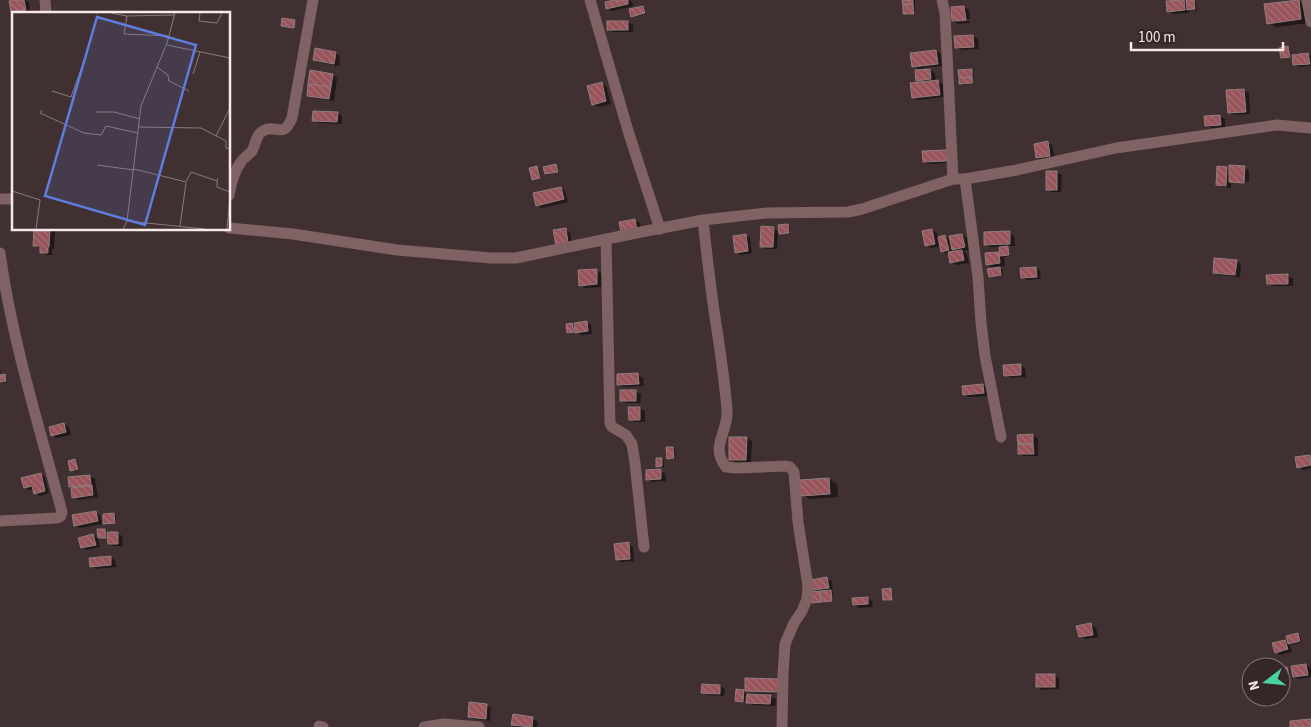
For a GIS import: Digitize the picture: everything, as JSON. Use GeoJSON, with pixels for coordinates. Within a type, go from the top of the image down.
{"type":"FeatureCollection","features":[{"type":"Feature","properties":{"kind":"street"},"geometry":{"type":"LineString","coordinates":[[230,192],[238,167],[243,159],[250,154],[258,135],[267,129],[281,130],[286,129],[289,125],[292,118],[313,0]]}},
{"type":"Feature","properties":{"kind":"street"},"geometry":{"type":"LineString","coordinates":[[590,0],[629,134],[660,228]]}},
{"type":"Feature","properties":{"kind":"street"},"geometry":{"type":"LineString","coordinates":[[942,0],[945,13],[959,179],[978,277],[985,356],[1001,437]]}},
{"type":"Feature","properties":{"kind":"street"},"geometry":{"type":"LineString","coordinates":[[1307,0],[1311,22]]}},
{"type":"Feature","properties":{"kind":"street"},"geometry":{"type":"LineString","coordinates":[[230,228],[293,234],[396,250],[491,258],[516,258],[703,220],[766,213],[848,212],[959,179],[1016,170],[1116,148],[1277,125],[1311,128]]}},
{"type":"Feature","properties":{"kind":"street"},"geometry":{"type":"LineString","coordinates":[[703,220],[727,413],[726,423],[719,444],[721,461],[726,467],[786,466],[790,467],[794,472],[798,522],[808,586],[807,599],[785,644],[782,727]]}},
{"type":"Feature","properties":{"kind":"street"},"geometry":{"type":"LineString","coordinates":[[606,239],[610,423],[612,427],[626,435],[632,444],[644,547]]}},
{"type":"Feature","properties":{"kind":"street"},"geometry":{"type":"LineString","coordinates":[[0,253],[4,282],[20,355],[62,512],[57,518],[0,521]]}},
{"type":"Feature","properties":{"kind":"street"},"geometry":{"type":"LineString","coordinates":[[424,727],[444,724],[479,727]]}},
{"type":"Feature","properties":{"kind":"street"},"geometry":{"type":"LineString","coordinates":[[319,726],[323,727]]}},
{"type":"Feature","properties":{"kind":"building"},"geometry":{"type":"Polygon","coordinates":[[[24,0],[26,10],[11,12],[9,1],[24,0]]]}},
{"type":"Feature","properties":{"kind":"building"},"geometry":{"type":"Polygon","coordinates":[[[628,0],[628,4],[606,9],[605,2],[628,0]]]}},
{"type":"Feature","properties":{"kind":"building"},"geometry":{"type":"Polygon","coordinates":[[[902,0],[913,0],[913,4],[903,5],[902,0]]]}},
{"type":"Feature","properties":{"kind":"building"},"geometry":{"type":"Polygon","coordinates":[[[1184,0],[1185,10],[1167,12],[1166,1],[1184,0]]]}},
{"type":"Feature","properties":{"kind":"building"},"geometry":{"type":"Polygon","coordinates":[[[1186,0],[1194,0],[1195,9],[1187,10],[1186,0]]]}},
{"type":"Feature","properties":{"kind":"building"},"geometry":{"type":"Polygon","coordinates":[[[1299,0],[1301,19],[1267,24],[1264,4],[1299,0]]]}},
{"type":"Feature","properties":{"kind":"building"},"geometry":{"type":"Polygon","coordinates":[[[913,4],[914,14],[903,14],[903,5],[913,4]]]}},
{"type":"Feature","properties":{"kind":"building"},"geometry":{"type":"Polygon","coordinates":[[[643,6],[645,13],[631,17],[629,9],[643,6]]]}},
{"type":"Feature","properties":{"kind":"building"},"geometry":{"type":"Polygon","coordinates":[[[964,6],[966,20],[952,21],[951,7],[964,6]]]}},
{"type":"Feature","properties":{"kind":"building"},"geometry":{"type":"Polygon","coordinates":[[[282,18],[295,20],[294,28],[281,26],[282,18]]]}},
{"type":"Feature","properties":{"kind":"building"},"geometry":{"type":"Polygon","coordinates":[[[607,21],[628,21],[628,30],[607,30],[607,21]]]}},
{"type":"Feature","properties":{"kind":"building"},"geometry":{"type":"Polygon","coordinates":[[[973,35],[974,47],[955,48],[954,36],[973,35]]]}},
{"type":"Feature","properties":{"kind":"building"},"geometry":{"type":"Polygon","coordinates":[[[1288,46],[1290,57],[1281,58],[1279,48],[1288,46]]]}},
{"type":"Feature","properties":{"kind":"building"},"geometry":{"type":"Polygon","coordinates":[[[315,48],[336,52],[334,64],[313,60],[315,48]]]}},
{"type":"Feature","properties":{"kind":"building"},"geometry":{"type":"Polygon","coordinates":[[[936,50],[938,64],[912,67],[910,53],[936,50]]]}},
{"type":"Feature","properties":{"kind":"building"},"geometry":{"type":"Polygon","coordinates":[[[1308,53],[1310,64],[1293,65],[1292,55],[1308,53]]]}},
{"type":"Feature","properties":{"kind":"building"},"geometry":{"type":"Polygon","coordinates":[[[930,69],[931,79],[916,81],[915,70],[930,69]]]}},
{"type":"Feature","properties":{"kind":"building"},"geometry":{"type":"Polygon","coordinates":[[[972,69],[972,77],[959,78],[958,70],[972,69]]]}},
{"type":"Feature","properties":{"kind":"building"},"geometry":{"type":"Polygon","coordinates":[[[310,70],[333,74],[331,87],[308,84],[310,70]]]}},
{"type":"Feature","properties":{"kind":"building"},"geometry":{"type":"Polygon","coordinates":[[[972,77],[973,83],[959,84],[959,78],[972,77]]]}},
{"type":"Feature","properties":{"kind":"building"},"geometry":{"type":"Polygon","coordinates":[[[938,80],[940,95],[912,98],[910,83],[938,80]]]}},
{"type":"Feature","properties":{"kind":"building"},"geometry":{"type":"Polygon","coordinates":[[[602,82],[606,101],[592,105],[587,86],[602,82]]]}},
{"type":"Feature","properties":{"kind":"building"},"geometry":{"type":"Polygon","coordinates":[[[308,84],[331,87],[329,99],[307,96],[308,84]]]}},
{"type":"Feature","properties":{"kind":"building"},"geometry":{"type":"Polygon","coordinates":[[[1244,89],[1246,112],[1228,113],[1226,90],[1244,89]]]}},
{"type":"Feature","properties":{"kind":"building"},"geometry":{"type":"Polygon","coordinates":[[[313,111],[338,112],[337,122],[312,121],[313,111]]]}},
{"type":"Feature","properties":{"kind":"building"},"geometry":{"type":"Polygon","coordinates":[[[1220,115],[1221,125],[1205,126],[1204,116],[1220,115]]]}},
{"type":"Feature","properties":{"kind":"building"},"geometry":{"type":"Polygon","coordinates":[[[1048,141],[1050,156],[1036,158],[1034,144],[1048,141]]]}},
{"type":"Feature","properties":{"kind":"building"},"geometry":{"type":"Polygon","coordinates":[[[947,150],[947,161],[923,162],[922,151],[947,150]]]}},
{"type":"Feature","properties":{"kind":"building"},"geometry":{"type":"Polygon","coordinates":[[[556,164],[558,172],[545,174],[543,167],[556,164]]]}},
{"type":"Feature","properties":{"kind":"building"},"geometry":{"type":"Polygon","coordinates":[[[1229,165],[1245,166],[1244,183],[1229,182],[1229,165]]]}},
{"type":"Feature","properties":{"kind":"building"},"geometry":{"type":"Polygon","coordinates":[[[537,166],[540,178],[532,180],[529,168],[537,166]]]}},
{"type":"Feature","properties":{"kind":"building"},"geometry":{"type":"Polygon","coordinates":[[[1217,166],[1227,167],[1226,186],[1216,185],[1217,166]]]}},
{"type":"Feature","properties":{"kind":"building"},"geometry":{"type":"Polygon","coordinates":[[[1046,171],[1057,171],[1057,190],[1046,190],[1046,171]]]}},
{"type":"Feature","properties":{"kind":"building"},"geometry":{"type":"Polygon","coordinates":[[[561,187],[564,199],[536,206],[533,193],[561,187]]]}},
{"type":"Feature","properties":{"kind":"building"},"geometry":{"type":"Polygon","coordinates":[[[635,219],[637,230],[621,232],[619,222],[635,219]]]}},
{"type":"Feature","properties":{"kind":"building"},"geometry":{"type":"Polygon","coordinates":[[[788,224],[789,233],[779,234],[778,225],[788,224]]]}},
{"type":"Feature","properties":{"kind":"building"},"geometry":{"type":"Polygon","coordinates":[[[761,226],[774,227],[773,247],[760,247],[761,226]]]}},
{"type":"Feature","properties":{"kind":"building"},"geometry":{"type":"Polygon","coordinates":[[[566,228],[568,243],[556,245],[553,230],[566,228]]]}},
{"type":"Feature","properties":{"kind":"building"},"geometry":{"type":"Polygon","coordinates":[[[932,229],[935,244],[925,246],[922,231],[932,229]]]}},
{"type":"Feature","properties":{"kind":"building"},"geometry":{"type":"Polygon","coordinates":[[[34,230],[50,230],[48,253],[40,253],[40,246],[33,246],[34,230]]]}},
{"type":"Feature","properties":{"kind":"building"},"geometry":{"type":"Polygon","coordinates":[[[1010,231],[1010,244],[984,245],[984,232],[1010,231]]]}},
{"type":"Feature","properties":{"kind":"building"},"geometry":{"type":"Polygon","coordinates":[[[746,234],[748,251],[735,253],[733,236],[746,234]]]}},
{"type":"Feature","properties":{"kind":"building"},"geometry":{"type":"Polygon","coordinates":[[[962,234],[965,247],[952,250],[949,236],[962,234]]]}},
{"type":"Feature","properties":{"kind":"building"},"geometry":{"type":"Polygon","coordinates":[[[945,235],[949,250],[941,252],[938,237],[945,235]]]}},
{"type":"Feature","properties":{"kind":"building"},"geometry":{"type":"Polygon","coordinates":[[[1008,246],[1009,255],[1000,256],[999,247],[1008,246]]]}},
{"type":"Feature","properties":{"kind":"building"},"geometry":{"type":"Polygon","coordinates":[[[962,250],[964,260],[950,263],[948,252],[962,250]]]}},
{"type":"Feature","properties":{"kind":"building"},"geometry":{"type":"Polygon","coordinates":[[[999,252],[1000,263],[986,265],[985,253],[999,252]]]}},
{"type":"Feature","properties":{"kind":"building"},"geometry":{"type":"Polygon","coordinates":[[[1214,258],[1237,260],[1235,275],[1213,273],[1214,258]]]}},
{"type":"Feature","properties":{"kind":"building"},"geometry":{"type":"Polygon","coordinates":[[[1000,267],[1001,275],[989,277],[987,269],[1000,267]]]}},
{"type":"Feature","properties":{"kind":"building"},"geometry":{"type":"Polygon","coordinates":[[[1036,267],[1037,277],[1021,278],[1020,268],[1036,267]]]}},
{"type":"Feature","properties":{"kind":"building"},"geometry":{"type":"Polygon","coordinates":[[[597,269],[597,284],[579,286],[578,270],[597,269]]]}},
{"type":"Feature","properties":{"kind":"building"},"geometry":{"type":"Polygon","coordinates":[[[1288,274],[1288,284],[1267,284],[1266,275],[1288,274]]]}},
{"type":"Feature","properties":{"kind":"building"},"geometry":{"type":"Polygon","coordinates":[[[587,321],[588,331],[575,333],[574,323],[587,321]]]}},
{"type":"Feature","properties":{"kind":"building"},"geometry":{"type":"Polygon","coordinates":[[[572,323],[574,332],[567,333],[566,324],[572,323]]]}},
{"type":"Feature","properties":{"kind":"building"},"geometry":{"type":"Polygon","coordinates":[[[1021,364],[1021,375],[1004,376],[1003,365],[1021,364]]]}},
{"type":"Feature","properties":{"kind":"building"},"geometry":{"type":"Polygon","coordinates":[[[638,373],[639,384],[617,385],[617,374],[638,373]]]}},
{"type":"Feature","properties":{"kind":"building"},"geometry":{"type":"Polygon","coordinates":[[[5,374],[6,381],[0,382],[0,375],[5,374]]]}},
{"type":"Feature","properties":{"kind":"building"},"geometry":{"type":"Polygon","coordinates":[[[983,384],[984,393],[963,395],[962,386],[983,384]]]}},
{"type":"Feature","properties":{"kind":"building"},"geometry":{"type":"Polygon","coordinates":[[[620,390],[636,390],[636,401],[620,401],[620,390]]]}},
{"type":"Feature","properties":{"kind":"building"},"geometry":{"type":"Polygon","coordinates":[[[628,407],[640,407],[640,420],[629,420],[628,407]]]}},
{"type":"Feature","properties":{"kind":"building"},"geometry":{"type":"Polygon","coordinates":[[[64,423],[66,432],[51,436],[49,427],[64,423]]]}},
{"type":"Feature","properties":{"kind":"building"},"geometry":{"type":"Polygon","coordinates":[[[1033,434],[1033,444],[1018,444],[1017,435],[1033,434]]]}},
{"type":"Feature","properties":{"kind":"building"},"geometry":{"type":"Polygon","coordinates":[[[729,437],[747,437],[746,460],[729,460],[729,437]]]}},
{"type":"Feature","properties":{"kind":"building"},"geometry":{"type":"Polygon","coordinates":[[[1018,444],[1033,444],[1034,454],[1018,454],[1018,444]]]}},
{"type":"Feature","properties":{"kind":"building"},"geometry":{"type":"Polygon","coordinates":[[[666,447],[673,447],[674,458],[667,459],[666,447]]]}},
{"type":"Feature","properties":{"kind":"building"},"geometry":{"type":"Polygon","coordinates":[[[1310,455],[1311,465],[1297,468],[1295,457],[1310,455]]]}},
{"type":"Feature","properties":{"kind":"building"},"geometry":{"type":"Polygon","coordinates":[[[656,458],[662,458],[662,466],[656,467],[656,458]]]}},
{"type":"Feature","properties":{"kind":"building"},"geometry":{"type":"Polygon","coordinates":[[[75,459],[78,469],[70,471],[68,461],[75,459]]]}},
{"type":"Feature","properties":{"kind":"building"},"geometry":{"type":"Polygon","coordinates":[[[661,469],[661,479],[646,480],[646,470],[661,469]]]}},
{"type":"Feature","properties":{"kind":"building"},"geometry":{"type":"Polygon","coordinates":[[[41,473],[45,491],[34,494],[32,486],[24,488],[21,478],[41,473]]]}},
{"type":"Feature","properties":{"kind":"building"},"geometry":{"type":"Polygon","coordinates":[[[90,475],[91,485],[69,487],[68,477],[90,475]]]}},
{"type":"Feature","properties":{"kind":"building"},"geometry":{"type":"Polygon","coordinates":[[[829,478],[830,494],[801,496],[800,480],[829,478]]]}},
{"type":"Feature","properties":{"kind":"building"},"geometry":{"type":"Polygon","coordinates":[[[92,485],[93,495],[72,498],[71,488],[92,485]]]}},
{"type":"Feature","properties":{"kind":"building"},"geometry":{"type":"Polygon","coordinates":[[[96,511],[98,521],[74,526],[72,515],[96,511]]]}},
{"type":"Feature","properties":{"kind":"building"},"geometry":{"type":"Polygon","coordinates":[[[114,513],[115,523],[103,524],[103,514],[114,513]]]}},
{"type":"Feature","properties":{"kind":"building"},"geometry":{"type":"Polygon","coordinates":[[[97,529],[105,529],[106,538],[98,538],[97,529]]]}},
{"type":"Feature","properties":{"kind":"building"},"geometry":{"type":"Polygon","coordinates":[[[107,532],[118,532],[118,544],[108,544],[107,532]]]}},
{"type":"Feature","properties":{"kind":"building"},"geometry":{"type":"Polygon","coordinates":[[[93,534],[96,545],[81,548],[78,538],[93,534]]]}},
{"type":"Feature","properties":{"kind":"building"},"geometry":{"type":"Polygon","coordinates":[[[629,542],[630,559],[616,560],[614,544],[629,542]]]}},
{"type":"Feature","properties":{"kind":"building"},"geometry":{"type":"Polygon","coordinates":[[[111,556],[111,565],[90,567],[89,558],[111,556]]]}},
{"type":"Feature","properties":{"kind":"building"},"geometry":{"type":"Polygon","coordinates":[[[827,577],[829,588],[813,590],[811,580],[827,577]]]}},
{"type":"Feature","properties":{"kind":"building"},"geometry":{"type":"Polygon","coordinates":[[[891,588],[892,600],[883,600],[882,589],[891,588]]]}},
{"type":"Feature","properties":{"kind":"building"},"geometry":{"type":"Polygon","coordinates":[[[831,590],[832,601],[821,602],[820,591],[831,590]]]}},
{"type":"Feature","properties":{"kind":"building"},"geometry":{"type":"Polygon","coordinates":[[[820,591],[821,602],[812,603],[811,592],[820,591]]]}},
{"type":"Feature","properties":{"kind":"building"},"geometry":{"type":"Polygon","coordinates":[[[868,597],[868,604],[853,605],[852,598],[868,597]]]}},
{"type":"Feature","properties":{"kind":"building"},"geometry":{"type":"Polygon","coordinates":[[[1091,623],[1093,635],[1079,637],[1076,626],[1091,623]]]}},
{"type":"Feature","properties":{"kind":"building"},"geometry":{"type":"Polygon","coordinates":[[[1298,633],[1300,641],[1288,644],[1286,636],[1298,633]]]}},
{"type":"Feature","properties":{"kind":"building"},"geometry":{"type":"Polygon","coordinates":[[[1285,640],[1288,649],[1275,653],[1272,643],[1285,640]]]}},
{"type":"Feature","properties":{"kind":"building"},"geometry":{"type":"Polygon","coordinates":[[[1306,664],[1308,675],[1293,677],[1291,666],[1306,664]]]}},
{"type":"Feature","properties":{"kind":"building"},"geometry":{"type":"Polygon","coordinates":[[[1036,674],[1055,674],[1055,687],[1036,687],[1036,674]]]}},
{"type":"Feature","properties":{"kind":"building"},"geometry":{"type":"Polygon","coordinates":[[[745,678],[781,679],[781,692],[745,691],[745,678]]]}},
{"type":"Feature","properties":{"kind":"building"},"geometry":{"type":"Polygon","coordinates":[[[702,684],[720,685],[720,694],[701,693],[702,684]]]}},
{"type":"Feature","properties":{"kind":"building"},"geometry":{"type":"Polygon","coordinates":[[[736,689],[744,690],[743,702],[735,701],[736,689]]]}},
{"type":"Feature","properties":{"kind":"building"},"geometry":{"type":"Polygon","coordinates":[[[747,694],[771,695],[770,704],[746,703],[747,694]]]}},
{"type":"Feature","properties":{"kind":"building"},"geometry":{"type":"Polygon","coordinates":[[[469,702],[487,704],[486,719],[468,717],[469,702]]]}},
{"type":"Feature","properties":{"kind":"building"},"geometry":{"type":"Polygon","coordinates":[[[513,714],[533,717],[532,727],[511,725],[513,714]]]}},
{"type":"Feature","properties":{"kind":"building"},"geometry":{"type":"Polygon","coordinates":[[[1311,719],[1311,727],[1290,727],[1290,721],[1311,719]]]}}]}
